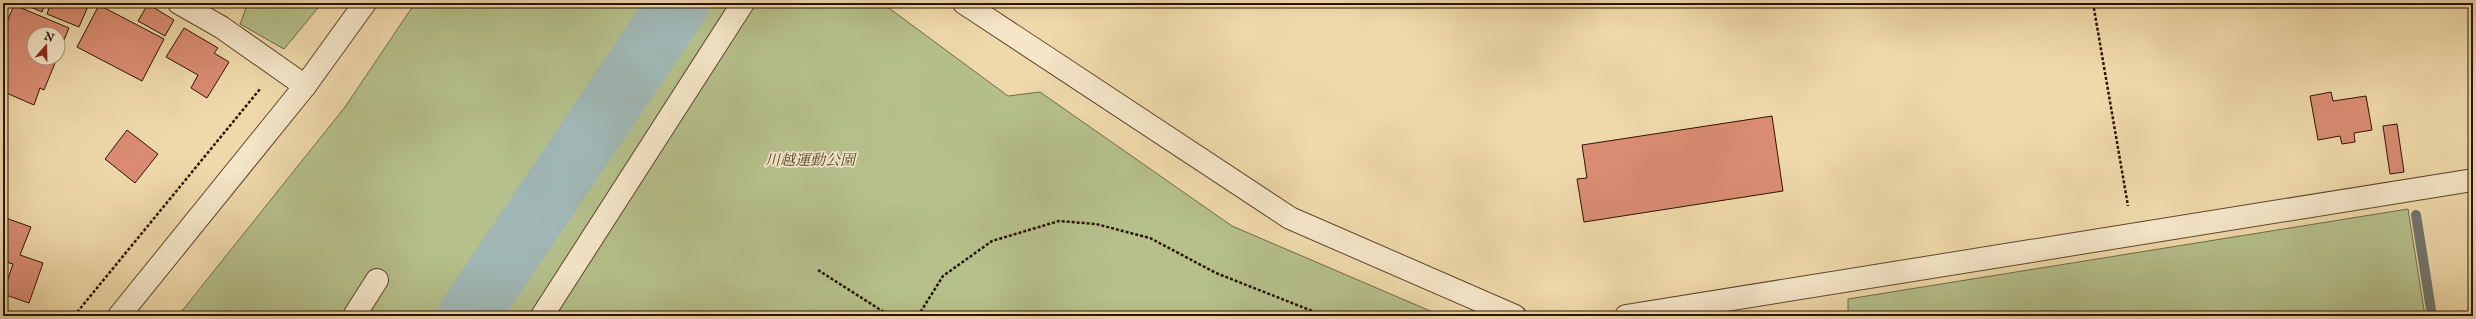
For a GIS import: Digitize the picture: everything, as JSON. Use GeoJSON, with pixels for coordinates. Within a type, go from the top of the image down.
{"type":"FeatureCollection","features":[{"type":"Feature","properties":{"kind":"street"},"geometry":{"type":"LineString","coordinates":[[179,3],[221,27],[305,86]]}},
{"type":"Feature","properties":{"kind":"street"},"geometry":{"type":"LineString","coordinates":[[119,316],[305,86],[365,3]]}},
{"type":"Feature","properties":{"kind":"street"},"geometry":{"type":"LineString","coordinates":[[542,316],[742,3]]}},
{"type":"Feature","properties":{"kind":"street"},"geometry":{"type":"LineString","coordinates":[[964,3],[1290,218],[1515,316]]}},
{"type":"Feature","properties":{"kind":"street"},"geometry":{"type":"LineString","coordinates":[[1626,316],[2133,236],[2473,180]]}},
{"type":"Feature","properties":{"kind":"street"},"geometry":{"type":"LineString","coordinates":[[354,316],[376,280]]}},
{"type":"Feature","properties":{"kind":"path"},"geometry":{"type":"LineString","coordinates":[[2093,3],[2133,236]]}},
{"type":"Feature","properties":{"kind":"path"},"geometry":{"type":"LineString","coordinates":[[74,316],[278,67]]}},
{"type":"Feature","properties":{"kind":"path"},"geometry":{"type":"LineString","coordinates":[[918,316],[943,276],[992,241],[1059,221],[1096,224],[1150,238],[1216,273],[1325,316]]}},
{"type":"Feature","properties":{"kind":"path"},"geometry":{"type":"LineString","coordinates":[[818,270],[890,316]]}},
{"type":"Feature","properties":{"kind":"green space"},"geometry":{"type":"Polygon","coordinates":[[[248,3],[322,3],[284,49],[240,24],[248,3]]]}},
{"type":"Feature","properties":{"kind":"green space","name":"川越運動公園"},"geometry":{"type":"Polygon","coordinates":[[[415,3],[882,3],[1008,96],[1040,92],[1232,226],[1442,316],[178,316],[345,107],[415,3]]]}},
{"type":"Feature","properties":{"kind":"green space"},"geometry":{"type":"Polygon","coordinates":[[[2408,209],[2425,316],[1825,316],[1848,312],[1848,299],[2408,209]]]}},
{"type":"Feature","properties":{"kind":"building"},"geometry":{"type":"Polygon","coordinates":[[[21,3],[45,3],[42,12],[21,3]]]}},
{"type":"Feature","properties":{"kind":"building"},"geometry":{"type":"Polygon","coordinates":[[[51,3],[89,4],[79,27],[47,14],[51,3]]]}},
{"type":"Feature","properties":{"kind":"building"},"geometry":{"type":"Polygon","coordinates":[[[148,4],[174,20],[165,36],[138,21],[148,4]]]}},
{"type":"Feature","properties":{"kind":"building"},"geometry":{"type":"Polygon","coordinates":[[[14,5],[64,26],[26,26],[26,66],[54,66],[44,90],[40,88],[34,105],[4,92],[6,87],[3,86],[3,32],[14,5]]]}},
{"type":"Feature","properties":{"kind":"building"},"geometry":{"type":"Polygon","coordinates":[[[99,5],[164,39],[142,81],[77,47],[99,5]]]}},
{"type":"Feature","properties":{"kind":"building"},"geometry":{"type":"Polygon","coordinates":[[[66,27],[69,28],[66,35],[66,27]]]}},
{"type":"Feature","properties":{"kind":"building"},"geometry":{"type":"Polygon","coordinates":[[[184,28],[218,48],[214,53],[229,62],[207,98],[191,88],[198,75],[166,57],[184,28]]]}},
{"type":"Feature","properties":{"kind":"building"},"geometry":{"type":"Polygon","coordinates":[[[2331,92],[2333,101],[2366,96],[2372,130],[2354,133],[2355,142],[2342,144],[2340,136],[2318,140],[2310,96],[2331,92]]]}},
{"type":"Feature","properties":{"kind":"building"},"geometry":{"type":"Polygon","coordinates":[[[1772,116],[1783,191],[1584,222],[1577,179],[1587,178],[1582,145],[1772,116]]]}},
{"type":"Feature","properties":{"kind":"building"},"geometry":{"type":"Polygon","coordinates":[[[2397,124],[2404,172],[2390,174],[2383,126],[2397,124]]]}},
{"type":"Feature","properties":{"kind":"building"},"geometry":{"type":"Polygon","coordinates":[[[127,130],[158,154],[135,183],[105,159],[127,130]]]}},
{"type":"Feature","properties":{"kind":"building"},"geometry":{"type":"Polygon","coordinates":[[[3,217],[31,227],[20,255],[43,263],[29,303],[3,294],[13,264],[3,261],[3,217]]]}},
{"type":"Feature","properties":{"kind":"waterway"},"geometry":{"type":"LineString","coordinates":[[468,316],[679,3]]}},
{"type":"Feature","properties":{"kind":"waterway"},"geometry":{"type":"LineString","coordinates":[[2416,215],[2432,316]]}}]}
